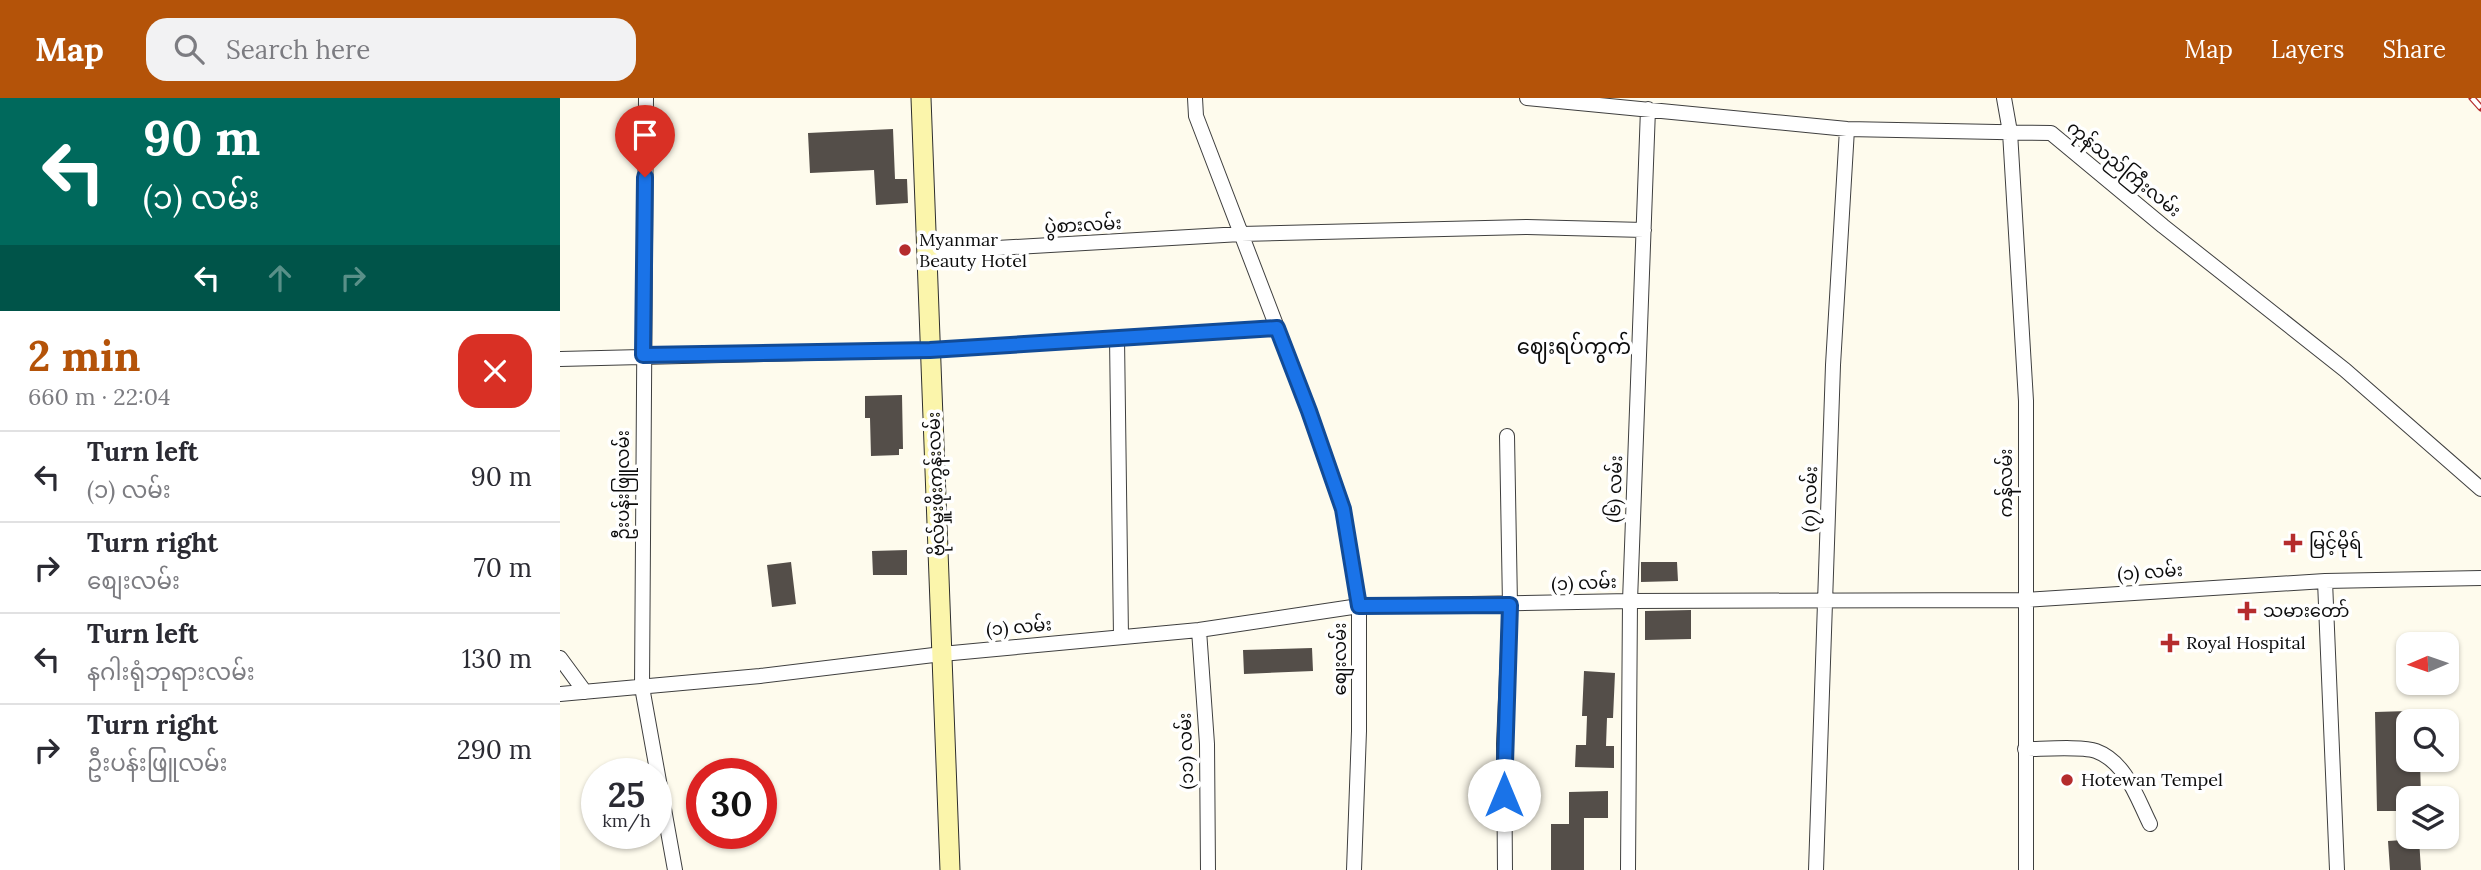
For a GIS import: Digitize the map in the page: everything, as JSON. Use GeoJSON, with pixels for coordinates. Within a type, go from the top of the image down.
{"type":"FeatureCollection","features":[{"type":"Feature","properties":{"kind":"street","name":"ဦးပန်းဖြူလမ်း"},"geometry":{"type":"LineString","coordinates":[[646,98],[642,687],[675,870]]}},
{"type":"Feature","properties":{"kind":"street","name":"ဗိုလ်မှူးဖိုးကွန်းလမ်း"},"geometry":{"type":"LineString","coordinates":[[921,98],[950,870]]}},
{"type":"Feature","properties":{"kind":"street","name":"စျေးလမ်း"},"geometry":{"type":"LineString","coordinates":[[1195,98],[1196,116],[1309,411],[1343,509],[1359,606],[1359,731],[1354,870]]}},
{"type":"Feature","properties":{"kind":"street","name":"ကုန်သည်ကြီးလမ်း"},"geometry":{"type":"LineString","coordinates":[[1527,98],[1847,129],[2051,134],[2345,370],[2481,489]]}},
{"type":"Feature","properties":{"kind":"street","name":"ကန်လမ်း"},"geometry":{"type":"LineString","coordinates":[[2004,98],[2010,132],[2026,401],[2026,870]]}},
{"type":"Feature","properties":{"kind":"street","name":"(၆) လမ်း"},"geometry":{"type":"LineString","coordinates":[[1628,870],[1630,601],[1648,110]]}},
{"type":"Feature","properties":{"kind":"street","name":"(၇) လမ်း"},"geometry":{"type":"LineString","coordinates":[[1816,870],[1833,366],[1847,129]]}},
{"type":"Feature","properties":{"kind":"street","name":"ပွဲစားလမ်း"},"geometry":{"type":"LineString","coordinates":[[927,252],[1241,234],[1527,227],[1644,230]]}},
{"type":"Feature","properties":{"kind":"street"},"geometry":{"type":"LineString","coordinates":[[560,359],[930,350],[1277,328]]}},
{"type":"Feature","properties":{"kind":"street"},"geometry":{"type":"LineString","coordinates":[[1117,338],[1122,637]]}},
{"type":"Feature","properties":{"kind":"street"},"geometry":{"type":"LineString","coordinates":[[1505,870],[1504,744],[1510,605],[1507,436]]}},
{"type":"Feature","properties":{"kind":"street"},"geometry":{"type":"LineString","coordinates":[[2337,870],[2325,581],[2481,578]]}},
{"type":"Feature","properties":{"kind":"street","name":"(၁) လမ်း"},"geometry":{"type":"LineString","coordinates":[[560,694],[1199,630],[1359,606],[1827,599],[2025,600],[2325,581]]}},
{"type":"Feature","properties":{"kind":"street","name":"(၁၁) လမ်း"},"geometry":{"type":"LineString","coordinates":[[1199,630],[1207,744],[1208,870]]}},
{"type":"Feature","properties":{"kind":"street"},"geometry":{"type":"LineString","coordinates":[[560,658],[585,692]]}},
{"type":"Feature","properties":{"kind":"street"},"geometry":{"type":"LineString","coordinates":[[2025,749],[2094,750],[2106,756],[2125,773],[2150,824]]}},
{"type":"Feature","properties":{"kind":"building"},"geometry":{"type":"Polygon","coordinates":[[[893,129],[895,179],[907,179],[908,203],[876,205],[874,170],[810,173],[808,133],[893,129]]]}},
{"type":"Feature","properties":{"kind":"building"},"geometry":{"type":"Polygon","coordinates":[[[902,395],[903,449],[899,449],[899,455],[871,456],[870,418],[865,418],[865,396],[902,395]]]}},
{"type":"Feature","properties":{"kind":"building"},"geometry":{"type":"Polygon","coordinates":[[[907,550],[907,575],[873,575],[872,551],[907,550]]]}},
{"type":"Feature","properties":{"kind":"building"},"geometry":{"type":"Polygon","coordinates":[[[791,562],[796,604],[772,607],[767,565],[791,562]]]}},
{"type":"Feature","properties":{"kind":"building"},"geometry":{"type":"Polygon","coordinates":[[[1641,562],[1677,562],[1678,581],[1641,582],[1641,562]]]}},
{"type":"Feature","properties":{"kind":"building"},"geometry":{"type":"Polygon","coordinates":[[[1691,610],[1691,639],[1645,640],[1645,611],[1691,610]]]}},
{"type":"Feature","properties":{"kind":"building"},"geometry":{"type":"Polygon","coordinates":[[[1312,648],[1313,671],[1244,674],[1243,650],[1312,648]]]}},
{"type":"Feature","properties":{"kind":"building"},"geometry":{"type":"Polygon","coordinates":[[[1584,671],[1615,673],[1613,718],[1607,718],[1606,746],[1614,746],[1614,768],[1575,767],[1576,745],[1586,745],[1587,716],[1582,716],[1584,671]]]}},
{"type":"Feature","properties":{"kind":"building"},"geometry":{"type":"Polygon","coordinates":[[[2396,711],[2396,772],[2420,772],[2421,786],[2396,786],[2396,811],[2377,811],[2375,712],[2396,711]]]}},
{"type":"Feature","properties":{"kind":"building"},"geometry":{"type":"Polygon","coordinates":[[[1608,791],[1608,818],[1584,818],[1584,870],[1551,870],[1551,824],[1569,824],[1569,792],[1608,791]]]}},
{"type":"Feature","properties":{"kind":"building"},"geometry":{"type":"Polygon","coordinates":[[[2396,840],[2396,849],[2420,849],[2421,870],[2390,870],[2388,841],[2396,840]]]}},
{"type":"Feature","properties":{"kind":"railway"},"geometry":{"type":"LineString","coordinates":[[2472,98],[2481,108]]}},
{"type":"Feature","properties":{"kind":"place","name":"Myanmar Beauty Hotel"},"geometry":{"type":"Point","coordinates":[905,250]}},
{"type":"Feature","properties":{"kind":"place","name":"မြင့်မိုရ်"},"geometry":{"type":"Point","coordinates":[2293,543]}},
{"type":"Feature","properties":{"kind":"place","name":"သမားတော်"},"geometry":{"type":"Point","coordinates":[2247,611]}},
{"type":"Feature","properties":{"kind":"place","name":"Royal Hospital"},"geometry":{"type":"Point","coordinates":[2170,643]}},
{"type":"Feature","properties":{"kind":"place","name":"Hotewan Tempel"},"geometry":{"type":"Point","coordinates":[2067,780]}},
{"type":"Feature","properties":{"kind":"district","name":"ဈေးရပ်ကွက်"},"geometry":{"type":"Point","coordinates":[1574,347]}},
{"type":"Feature","properties":{"kind":"route"},"geometry":{"type":"LineString","coordinates":[[645,177],[643,355],[930,350],[1277,328],[1343,509],[1359,606],[1510,605],[1504,795]]}}]}
